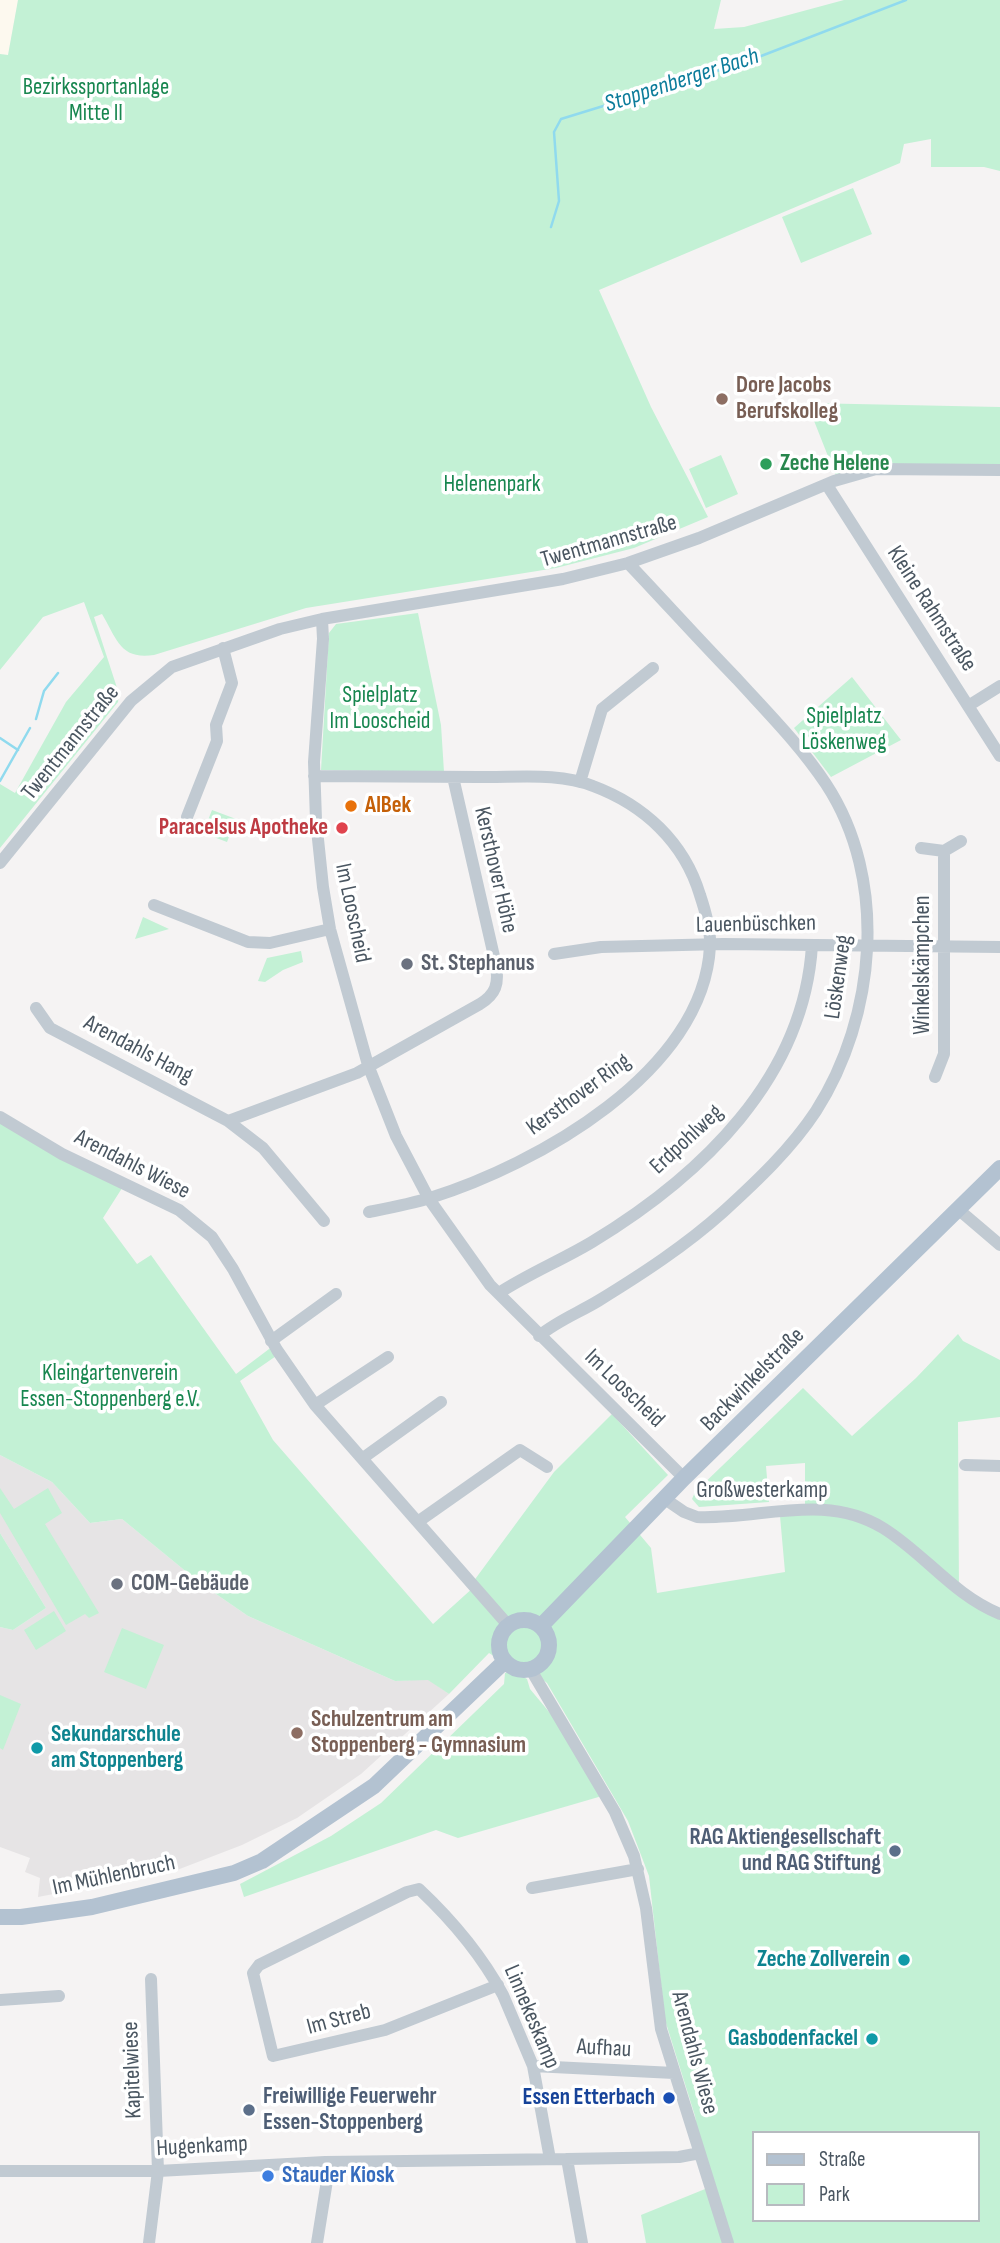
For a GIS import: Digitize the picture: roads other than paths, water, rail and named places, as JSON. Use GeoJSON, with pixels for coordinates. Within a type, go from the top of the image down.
{"type":"FeatureCollection","features":[{"type":"Feature","properties":{"kind":"main road","name":"Backwinkelstraße"},"geometry":{"type":"LineString","coordinates":[[541,1626],[684,1478],[1000,1168]]}},
{"type":"Feature","properties":{"kind":"main road"},"geometry":{"type":"LineString","coordinates":[[525,1620],[541,1626],[549,1640],[548,1653],[540,1665],[531,1670],[518,1670],[504,1662],[498,1645],[508,1625],[525,1620]]}},
{"type":"Feature","properties":{"kind":"main road","name":"Im Mühlenbruch"},"geometry":{"type":"LineString","coordinates":[[0,1917],[21,1917],[92,1907],[216,1876],[245,1859],[276,1848],[321,1823],[374,1786],[504,1662]]}},
{"type":"Feature","properties":{"kind":"main road","name":"Im Mühlenbruch"},"geometry":{"type":"LineString","coordinates":[[0,1926],[21,1917]]}},
{"type":"Feature","properties":{"kind":"street","name":"Twentmannstraße"},"geometry":{"type":"LineString","coordinates":[[0,863],[142,690],[172,667],[223,648],[321,619],[563,579],[628,563],[699,538],[847,477],[888,467],[1000,470]]}},
{"type":"Feature","properties":{"kind":"street","name":"Kleine Rahmstraße"},"geometry":{"type":"LineString","coordinates":[[827,485],[1000,756]]}},
{"type":"Feature","properties":{"kind":"street","name":"Löskenweg"},"geometry":{"type":"LineString","coordinates":[[539,1336],[640,1274],[697,1233],[761,1175],[799,1134],[828,1091],[847,1049],[861,1000],[867,945],[866,909],[857,860],[844,820],[826,784],[789,736],[628,563]]}},
{"type":"Feature","properties":{"kind":"street","name":"Im Looscheid"},"geometry":{"type":"LineString","coordinates":[[321,619],[323,639],[315,720],[314,776],[318,846],[330,929],[368,1065],[396,1136],[429,1199],[499,1293],[539,1336],[684,1478]]}},
{"type":"Feature","properties":{"kind":"street"},"geometry":{"type":"LineString","coordinates":[[187,817],[217,741],[216,725],[232,683],[223,648]]}},
{"type":"Feature","properties":{"kind":"street"},"geometry":{"type":"LineString","coordinates":[[580,782],[602,709],[653,668]]}},
{"type":"Feature","properties":{"kind":"street"},"geometry":{"type":"LineString","coordinates":[[968,706],[1000,686]]}},
{"type":"Feature","properties":{"kind":"street","name":"Kersthover Ring"},"geometry":{"type":"LineString","coordinates":[[314,776],[540,778],[580,782],[633,805],[667,834],[695,880],[710,945],[702,982],[688,1020],[664,1054],[633,1084],[594,1115],[530,1156],[429,1199]]}},
{"type":"Feature","properties":{"kind":"street","name":"Kersthover Höhe"},"geometry":{"type":"LineString","coordinates":[[368,1065],[480,1004],[493,994],[497,984],[453,777]]}},
{"type":"Feature","properties":{"kind":"street"},"geometry":{"type":"LineString","coordinates":[[921,848],[944,851],[961,841]]}},
{"type":"Feature","properties":{"kind":"street","name":"Winkelskämpchen"},"geometry":{"type":"LineString","coordinates":[[935,1077],[944,1055],[944,851]]}},
{"type":"Feature","properties":{"kind":"street"},"geometry":{"type":"LineString","coordinates":[[154,905],[248,942],[270,943],[330,929]]}},
{"type":"Feature","properties":{"kind":"street","name":"Lauenbüschken"},"geometry":{"type":"LineString","coordinates":[[554,954],[601,947],[710,945],[1000,947]]}},
{"type":"Feature","properties":{"kind":"street","name":"Erdpohlweg"},"geometry":{"type":"LineString","coordinates":[[499,1293],[576,1252],[638,1211],[702,1158],[747,1112],[775,1070],[797,1024],[809,978],[812,945]]}},
{"type":"Feature","properties":{"kind":"street","name":"Arendahls Hang"},"geometry":{"type":"LineString","coordinates":[[36,1008],[50,1028],[229,1121],[263,1148],[324,1221]]}},
{"type":"Feature","properties":{"kind":"street"},"geometry":{"type":"LineString","coordinates":[[229,1121],[357,1073],[368,1065]]}},
{"type":"Feature","properties":{"kind":"street","name":"Arendahls Wiese"},"geometry":{"type":"LineString","coordinates":[[0,1117],[62,1154],[179,1210],[195,1222],[223,1254],[271,1341],[315,1405],[508,1625]]}},
{"type":"Feature","properties":{"kind":"street"},"geometry":{"type":"LineString","coordinates":[[369,1212],[429,1199]]}},
{"type":"Feature","properties":{"kind":"street"},"geometry":{"type":"LineString","coordinates":[[959,1210],[1000,1245]]}},
{"type":"Feature","properties":{"kind":"street"},"geometry":{"type":"LineString","coordinates":[[271,1341],[335,1294]]}},
{"type":"Feature","properties":{"kind":"street"},"geometry":{"type":"LineString","coordinates":[[315,1405],[388,1357]]}},
{"type":"Feature","properties":{"kind":"street"},"geometry":{"type":"LineString","coordinates":[[363,1458],[441,1402]]}},
{"type":"Feature","properties":{"kind":"street"},"geometry":{"type":"LineString","coordinates":[[419,1521],[520,1450],[547,1467]]}},
{"type":"Feature","properties":{"kind":"street"},"geometry":{"type":"LineString","coordinates":[[965,1465],[1000,1466]]}},
{"type":"Feature","properties":{"kind":"street","name":"Großwesterkamp"},"geometry":{"type":"LineString","coordinates":[[665,1499],[684,1513],[697,1517],[817,1508],[862,1518],[900,1539],[962,1593],[1000,1614]]}},
{"type":"Feature","properties":{"kind":"street","name":"Arendahls Wiese"},"geometry":{"type":"LineString","coordinates":[[531,1670],[615,1812],[638,1869],[646,1908],[657,2013],[728,2243]]}},
{"type":"Feature","properties":{"kind":"street"},"geometry":{"type":"LineString","coordinates":[[532,1888],[638,1869]]}},
{"type":"Feature","properties":{"kind":"street","name":"Linnekeskamp"},"geometry":{"type":"LineString","coordinates":[[255,1969],[416,1889],[465,1936],[498,1985],[533,2066],[550,2159]]}},
{"type":"Feature","properties":{"kind":"street","name":"Im Streb"},"geometry":{"type":"LineString","coordinates":[[255,1969],[273,2056],[386,2030],[498,1985]]}},
{"type":"Feature","properties":{"kind":"street","name":"Kapitelwiese"},"geometry":{"type":"LineString","coordinates":[[149,2243],[158,2171],[151,1979]]}},
{"type":"Feature","properties":{"kind":"street"},"geometry":{"type":"LineString","coordinates":[[0,2000],[59,1996]]}},
{"type":"Feature","properties":{"kind":"street","name":"Aufhau"},"geometry":{"type":"LineString","coordinates":[[533,2066],[674,2073]]}},
{"type":"Feature","properties":{"kind":"street","name":"Hugenkamp"},"geometry":{"type":"LineString","coordinates":[[0,2171],[158,2171],[330,2162],[679,2157],[700,2153]]}},
{"type":"Feature","properties":{"kind":"street"},"geometry":{"type":"LineString","coordinates":[[567,2159],[582,2243]]}},
{"type":"Feature","properties":{"kind":"street"},"geometry":{"type":"LineString","coordinates":[[317,2243],[330,2162]]}},
{"type":"Feature","properties":{"kind":"waterway","name":"Stoppenberger Bach"},"geometry":{"type":"LineString","coordinates":[[551,227],[559,201],[554,132],[561,119],[743,63],[906,0]]}},
{"type":"Feature","properties":{"kind":"waterway","name":"Stoppenberger Bach"},"geometry":{"type":"LineString","coordinates":[[36,719],[44,691],[58,673]]}},
{"type":"Feature","properties":{"kind":"waterway","name":"Stoppenberger Bach"},"geometry":{"type":"LineString","coordinates":[[0,781],[30,728]]}},
{"type":"Feature","properties":{"kind":"waterway"},"geometry":{"type":"LineString","coordinates":[[0,738],[18,750]]}},
{"type":"Feature","properties":{"kind":"place","name":"Dore Jacobs Berufskolleg"},"geometry":{"type":"Point","coordinates":[722,399]}},
{"type":"Feature","properties":{"kind":"place","name":"Zeche Helene"},"geometry":{"type":"Point","coordinates":[766,464]}},
{"type":"Feature","properties":{"kind":"place","name":"AlBek"},"geometry":{"type":"Point","coordinates":[351,806]}},
{"type":"Feature","properties":{"kind":"place","name":"Paracelsus Apotheke"},"geometry":{"type":"Point","coordinates":[342,828]}},
{"type":"Feature","properties":{"kind":"place","name":"St. Stephanus"},"geometry":{"type":"Point","coordinates":[407,964]}},
{"type":"Feature","properties":{"kind":"place","name":"COM-Gebäude"},"geometry":{"type":"Point","coordinates":[117,1584]}},
{"type":"Feature","properties":{"kind":"place","name":"Schulzentrum am Stoppenberg - Gymnasium"},"geometry":{"type":"Point","coordinates":[297,1733]}},
{"type":"Feature","properties":{"kind":"place","name":"Sekundarschule am Stoppenberg"},"geometry":{"type":"Point","coordinates":[37,1748]}},
{"type":"Feature","properties":{"kind":"place","name":"RAG Aktiengesellschaft und RAG Stiftung"},"geometry":{"type":"Point","coordinates":[895,1851]}},
{"type":"Feature","properties":{"kind":"place","name":"Zeche Zollverein"},"geometry":{"type":"Point","coordinates":[904,1960]}},
{"type":"Feature","properties":{"kind":"place","name":"Gasbodenfackel"},"geometry":{"type":"Point","coordinates":[872,2039]}},
{"type":"Feature","properties":{"kind":"place","name":"Essen Etterbach"},"geometry":{"type":"Point","coordinates":[669,2098]}},
{"type":"Feature","properties":{"kind":"place","name":"Freiwillige Feuerwehr Essen-Stoppenberg"},"geometry":{"type":"Point","coordinates":[249,2110]}},
{"type":"Feature","properties":{"kind":"place","name":"Stauder Kiosk"},"geometry":{"type":"Point","coordinates":[268,2176]}},
{"type":"Feature","properties":{"kind":"park label","name":"Bezirkssportanlage Mitte II"},"geometry":{"type":"Point","coordinates":[96,101]}},
{"type":"Feature","properties":{"kind":"park label","name":"Helenenpark"},"geometry":{"type":"Point","coordinates":[492,485]}},
{"type":"Feature","properties":{"kind":"park label","name":"Spielplatz Im Looscheid"},"geometry":{"type":"Point","coordinates":[380,709]}},
{"type":"Feature","properties":{"kind":"park label","name":"Spielplatz Löskenweg"},"geometry":{"type":"Point","coordinates":[844,730]}},
{"type":"Feature","properties":{"kind":"park label","name":"Kleingartenverein Essen-Stoppenberg e.V."},"geometry":{"type":"Point","coordinates":[110,1387]}}]}
